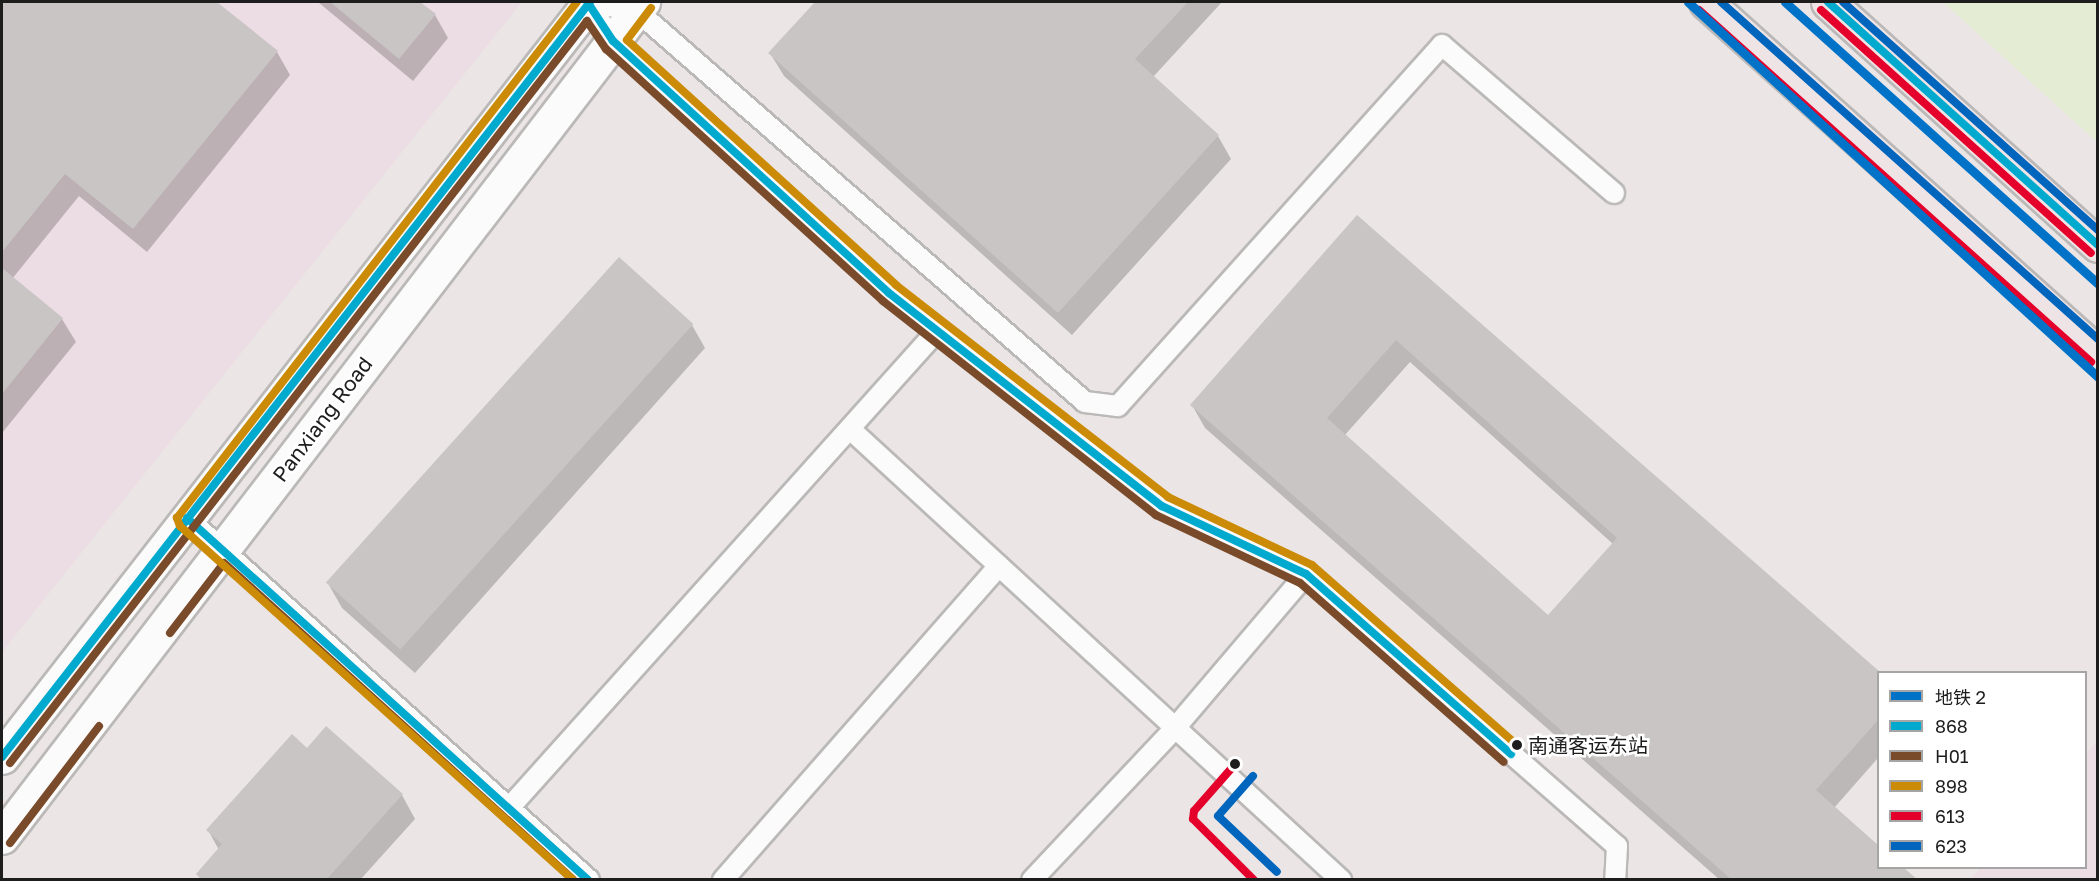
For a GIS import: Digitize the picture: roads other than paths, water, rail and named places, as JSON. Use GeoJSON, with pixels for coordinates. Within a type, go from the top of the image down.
{"type":"FeatureCollection","features":[{"type":"Feature","properties":{"kind":"main road"},"geometry":{"type":"LineString","coordinates":[[1706,2],[2097,354]]}},
{"type":"Feature","properties":{"kind":"main road"},"geometry":{"type":"LineString","coordinates":[[1827,2],[2097,245]]}},
{"type":"Feature","properties":{"kind":"street"},"geometry":{"type":"LineString","coordinates":[[2,757],[589,2]]}},
{"type":"Feature","properties":{"kind":"street","name":"Panxiang Road"},"geometry":{"type":"LineString","coordinates":[[2,837],[639,6]]}},
{"type":"Feature","properties":{"kind":"lane"},"geometry":{"type":"LineString","coordinates":[[589,2],[639,6],[1085,402],[1118,406],[1442,45],[1614,193]]}},
{"type":"Feature","properties":{"kind":"lane"},"geometry":{"type":"LineString","coordinates":[[589,2],[613,40],[889,293],[1162,506],[1306,574],[1617,846],[1615,879]]}},
{"type":"Feature","properties":{"kind":"lane"},"geometry":{"type":"LineString","coordinates":[[509,807],[937,331]]}},
{"type":"Feature","properties":{"kind":"lane"},"geometry":{"type":"LineString","coordinates":[[850,429],[1175,728],[1329,876]]}},
{"type":"Feature","properties":{"kind":"lane"},"geometry":{"type":"LineString","coordinates":[[187,518],[589,879]]}},
{"type":"Feature","properties":{"kind":"lane"},"geometry":{"type":"LineString","coordinates":[[723,879],[999,566]]}},
{"type":"Feature","properties":{"kind":"lane"},"geometry":{"type":"LineString","coordinates":[[1032,879],[1175,728],[1306,574]]}},
{"type":"Feature","properties":{"kind":"metro line","name":"2"},"geometry":{"type":"LineString","coordinates":[[1688,2],[2098,377]]}},
{"type":"Feature","properties":{"kind":"metro line","name":"2"},"geometry":{"type":"LineString","coordinates":[[1785,2],[2098,284]]}},
{"type":"Feature","properties":{"kind":"place","name":"南通客运东站"},"geometry":{"type":"Point","coordinates":[1517,745]}}]}
